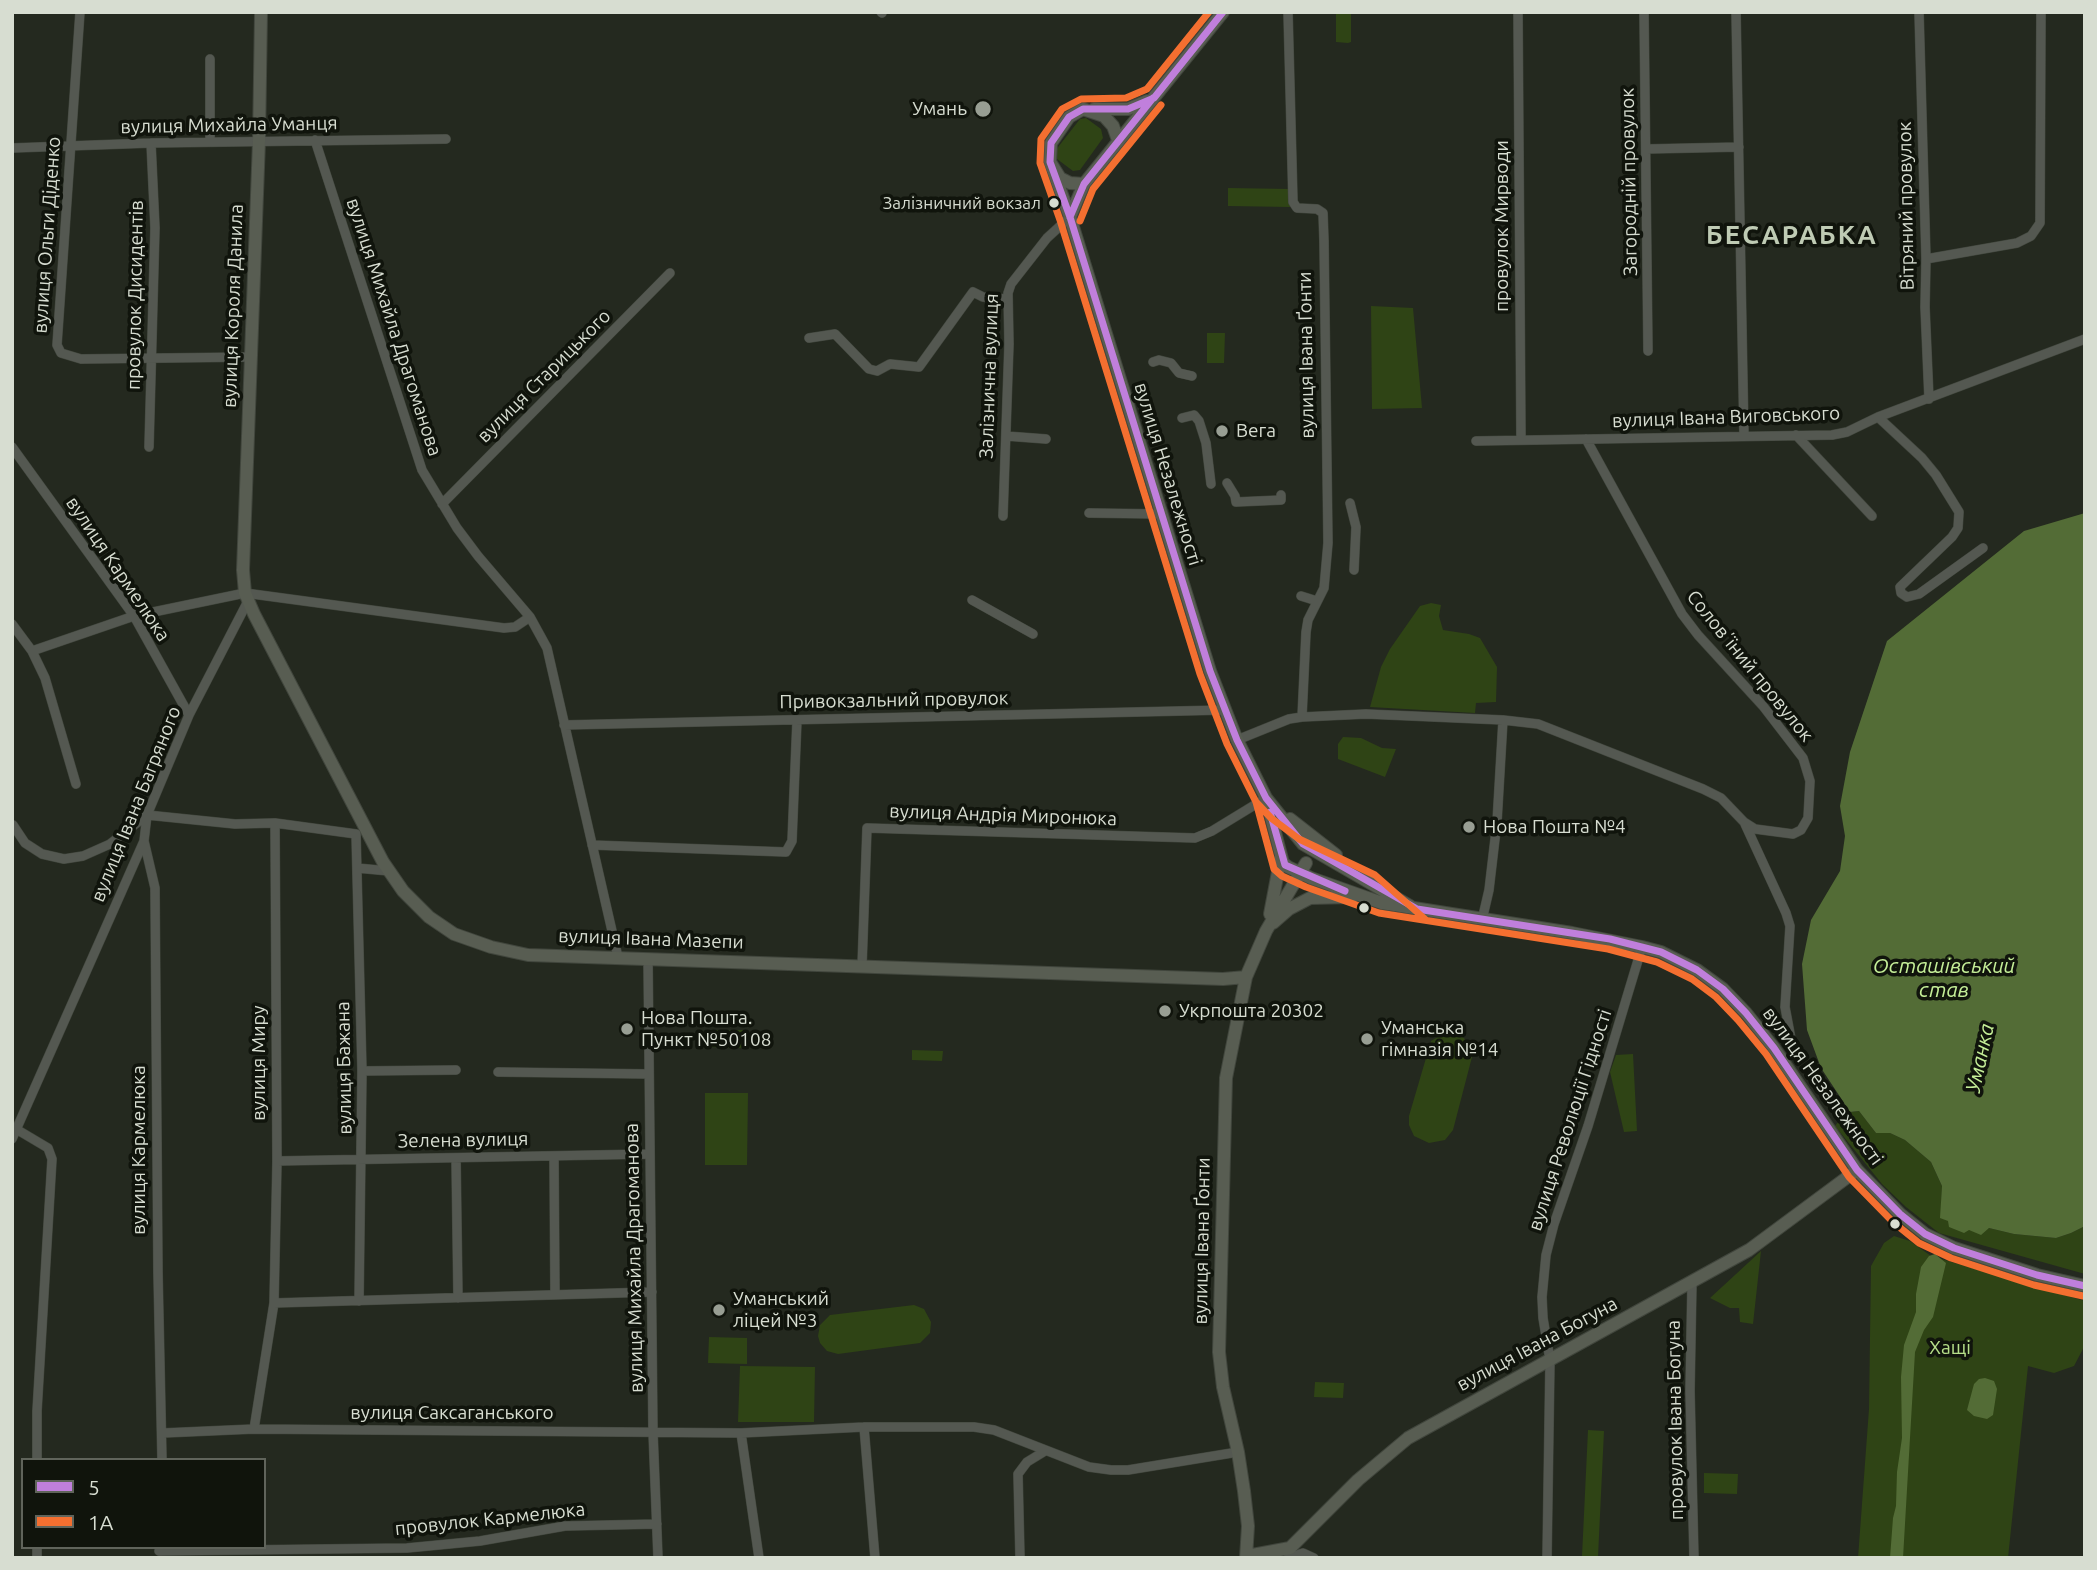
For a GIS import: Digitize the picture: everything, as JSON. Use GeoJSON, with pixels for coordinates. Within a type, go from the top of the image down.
{"type":"FeatureCollection","features":[{"type":"Feature","properties":{"kind":"main road","name":"вулиця Короля Данила"},"geometry":{"type":"LineString","coordinates":[[247,597],[243,570],[259,141],[261,12]]}},
{"type":"Feature","properties":{"kind":"main road"},"geometry":{"type":"LineString","coordinates":[[1050,162],[1060,178],[1070,183],[1084,184],[1223,12]]}},
{"type":"Feature","properties":{"kind":"main road"},"geometry":{"type":"LineString","coordinates":[[1070,217],[1050,162],[1051,143],[1069,117],[1083,109],[1128,109],[1154,98]]}},
{"type":"Feature","properties":{"kind":"main road"},"geometry":{"type":"LineString","coordinates":[[1083,109],[1104,116],[1113,126],[1118,141]]}},
{"type":"Feature","properties":{"kind":"main road","name":"Залізнична вулиця"},"geometry":{"type":"LineString","coordinates":[[1070,217],[1084,184]]}},
{"type":"Feature","properties":{"kind":"main road","name":"вулиця Незалежності"},"geometry":{"type":"LineString","coordinates":[[1070,217],[1210,671],[1237,740],[1266,798],[1281,855]]}},
{"type":"Feature","properties":{"kind":"main road","name":"вулиця Івана Мазепи"},"geometry":{"type":"LineString","coordinates":[[247,597],[389,871],[403,891],[429,917],[454,934],[491,947],[528,955],[1223,979],[1246,977]]}},
{"type":"Feature","properties":{"kind":"main road","name":"вулиця Незалежності"},"geometry":{"type":"LineString","coordinates":[[1266,798],[1303,844],[1417,909]]}},
{"type":"Feature","properties":{"kind":"main road","name":"вулиця Незалежності"},"geometry":{"type":"LineString","coordinates":[[1266,798],[1362,876]]}},
{"type":"Feature","properties":{"kind":"main road"},"geometry":{"type":"LineString","coordinates":[[1289,843],[1303,844],[1309,853],[1299,868],[1283,863],[1281,855],[1285,846],[1289,843]]}},
{"type":"Feature","properties":{"kind":"main road","name":"вулиця Івана Ґонти"},"geometry":{"type":"LineString","coordinates":[[1266,931],[1278,883],[1281,855]]}},
{"type":"Feature","properties":{"kind":"main road","name":"вулиця Незалежності"},"geometry":{"type":"LineString","coordinates":[[1299,868],[1362,898],[1482,920],[1610,939],[1661,953],[1697,970],[1734,999],[1774,1048],[1857,1170],[1900,1214],[1925,1234],[1954,1248],[2038,1275],[2085,1286]]}},
{"type":"Feature","properties":{"kind":"main road","name":"вулиця Івана Ґонти"},"geometry":{"type":"LineString","coordinates":[[1246,1557],[1248,1526],[1238,1452],[1220,1372],[1219,1301],[1226,1078],[1246,977],[1266,931],[1299,868]]}},
{"type":"Feature","properties":{"kind":"main road","name":"вулиця Івана Ґонти"},"geometry":{"type":"LineString","coordinates":[[1266,931],[1289,909],[1310,898],[1362,898]]}},
{"type":"Feature","properties":{"kind":"main road","name":"вулиця Івана Богуна"},"geometry":{"type":"LineString","coordinates":[[1246,1557],[1290,1548],[1358,1480],[1408,1438],[1749,1250],[1857,1170]]}},
{"type":"Feature","properties":{"kind":"street","name":"вулиця Ольги Діденко"},"geometry":{"type":"LineString","coordinates":[[80,12],[57,345],[61,353],[81,359],[250,358]]}},
{"type":"Feature","properties":{"kind":"street","name":"вулиця Івана Ґонти"},"geometry":{"type":"LineString","coordinates":[[1288,12],[1293,202],[1297,208],[1317,209],[1323,213],[1328,542],[1324,588],[1306,632],[1302,718]]}},
{"type":"Feature","properties":{"kind":"street","name":"провулок Мирводи"},"geometry":{"type":"LineString","coordinates":[[1518,12],[1521,440]]}},
{"type":"Feature","properties":{"kind":"street","name":"Загородній провулок"},"geometry":{"type":"LineString","coordinates":[[1644,12],[1648,351]]}},
{"type":"Feature","properties":{"kind":"street"},"geometry":{"type":"LineString","coordinates":[[1736,12],[1744,436]]}},
{"type":"Feature","properties":{"kind":"street","name":"Вітряний провулок"},"geometry":{"type":"LineString","coordinates":[[1919,12],[1929,399]]}},
{"type":"Feature","properties":{"kind":"street"},"geometry":{"type":"LineString","coordinates":[[1926,259],[2017,243],[2031,236],[2040,223],[2040,12]]}},
{"type":"Feature","properties":{"kind":"street"},"geometry":{"type":"LineString","coordinates":[[210,59],[210,142]]}},
{"type":"Feature","properties":{"kind":"street","name":"вулиця Михайла Уманця"},"geometry":{"type":"LineString","coordinates":[[12,148],[151,143],[446,139]]}},
{"type":"Feature","properties":{"kind":"street","name":"вулиця Михайла Драгоманова"},"geometry":{"type":"LineString","coordinates":[[315,140],[422,470],[478,556],[530,617],[547,648],[618,957]]}},
{"type":"Feature","properties":{"kind":"street","name":"провулок Дисидентів"},"geometry":{"type":"LineString","coordinates":[[149,447],[155,228],[151,143]]}},
{"type":"Feature","properties":{"kind":"street"},"geometry":{"type":"LineString","coordinates":[[1646,149],[1739,147]]}},
{"type":"Feature","properties":{"kind":"street","name":"Залізнична вулиця"},"geometry":{"type":"LineString","coordinates":[[1003,516],[1007,299],[1012,284],[1047,239],[1070,217]]}},
{"type":"Feature","properties":{"kind":"street","name":"вулиця Старицького"},"geometry":{"type":"LineString","coordinates":[[442,504],[670,273]]}},
{"type":"Feature","properties":{"kind":"street"},"geometry":{"type":"LineString","coordinates":[[808,338],[835,334],[869,369],[877,372],[890,364],[919,367],[973,292],[983,297],[1007,299]]}},
{"type":"Feature","properties":{"kind":"street","name":"вулиця Івана Виговського"},"geometry":{"type":"LineString","coordinates":[[1476,441],[1832,435],[1847,432],[1878,417],[2085,339]]}},
{"type":"Feature","properties":{"kind":"street"},"geometry":{"type":"LineString","coordinates":[[1153,362],[1159,360],[1171,363],[1179,373],[1192,376]]}},
{"type":"Feature","properties":{"kind":"street"},"geometry":{"type":"LineString","coordinates":[[1182,418],[1194,415],[1199,421],[1206,443],[1211,484]]}},
{"type":"Feature","properties":{"kind":"street"},"geometry":{"type":"LineString","coordinates":[[1878,417],[1922,458],[1959,512],[1958,528],[1952,537],[1900,587],[1900,593],[1907,597],[1919,594],[1983,548]]}},
{"type":"Feature","properties":{"kind":"street"},"geometry":{"type":"LineString","coordinates":[[1796,435],[1872,516]]}},
{"type":"Feature","properties":{"kind":"street"},"geometry":{"type":"LineString","coordinates":[[1006,436],[1046,439]]}},
{"type":"Feature","properties":{"kind":"street","name":"Соловʼїний провулок"},"geometry":{"type":"LineString","coordinates":[[1586,439],[1682,614],[1769,714],[1802,758],[1807,769],[1810,805],[1808,818],[1801,830],[1788,835],[1755,829],[1744,822]]}},
{"type":"Feature","properties":{"kind":"street","name":"вулиця Кармелюка"},"geometry":{"type":"LineString","coordinates":[[12,447],[134,616],[189,715]]}},
{"type":"Feature","properties":{"kind":"street"},"geometry":{"type":"LineString","coordinates":[[1227,483],[1236,502],[1281,500],[1281,495]]}},
{"type":"Feature","properties":{"kind":"street"},"geometry":{"type":"LineString","coordinates":[[1350,503],[1356,527],[1354,570]]}},
{"type":"Feature","properties":{"kind":"street"},"geometry":{"type":"LineString","coordinates":[[1089,513],[1160,514]]}},
{"type":"Feature","properties":{"kind":"street"},"geometry":{"type":"LineString","coordinates":[[1301,596],[1317,601]]}},
{"type":"Feature","properties":{"kind":"street"},"geometry":{"type":"LineString","coordinates":[[32,652],[134,616],[247,597],[504,628],[515,627],[530,617]]}},
{"type":"Feature","properties":{"kind":"street","name":"вулиця Івана Багряного"},"geometry":{"type":"LineString","coordinates":[[14,1134],[144,841],[147,815],[189,715],[247,597]]}},
{"type":"Feature","properties":{"kind":"street"},"geometry":{"type":"LineString","coordinates":[[972,600],[1034,634]]}},
{"type":"Feature","properties":{"kind":"street"},"geometry":{"type":"LineString","coordinates":[[12,624],[32,652],[45,678],[76,784]]}},
{"type":"Feature","properties":{"kind":"street","name":"Привокзальний провулок"},"geometry":{"type":"LineString","coordinates":[[564,725],[1224,710]]}},
{"type":"Feature","properties":{"kind":"street"},"geometry":{"type":"LineString","coordinates":[[1237,740],[1289,719],[1366,713],[1538,724],[1721,798],[1744,822],[1790,926],[1785,1007],[1794,1055]]}},
{"type":"Feature","properties":{"kind":"street"},"geometry":{"type":"LineString","coordinates":[[592,845],[786,852],[792,841],[797,720]]}},
{"type":"Feature","properties":{"kind":"street"},"geometry":{"type":"LineString","coordinates":[[1482,920],[1483,896],[1497,822],[1503,720]]}},
{"type":"Feature","properties":{"kind":"street","name":"вулиця Андрія Миронюка"},"geometry":{"type":"LineString","coordinates":[[862,966],[867,828],[1195,838],[1212,831],[1266,798]]}},
{"type":"Feature","properties":{"kind":"street"},"geometry":{"type":"LineString","coordinates":[[13,825],[25,843],[42,854],[64,859],[83,856],[110,844],[127,828],[147,815],[235,824],[275,823]]}},
{"type":"Feature","properties":{"kind":"street","name":"вулиця Бажана"},"geometry":{"type":"LineString","coordinates":[[275,823],[356,834],[362,1071],[359,1301]]}},
{"type":"Feature","properties":{"kind":"street","name":"вулиця Миру"},"geometry":{"type":"LineString","coordinates":[[254,1429],[274,1303],[277,1161],[275,823]]}},
{"type":"Feature","properties":{"kind":"street","name":"вулиця Кармелюка"},"geometry":{"type":"LineString","coordinates":[[144,841],[155,888],[162,1458]]}},
{"type":"Feature","properties":{"kind":"street"},"geometry":{"type":"LineString","coordinates":[[357,867],[389,871]]}},
{"type":"Feature","properties":{"kind":"street","name":"вулиця Революції Гідності"},"geometry":{"type":"LineString","coordinates":[[1547,1558],[1550,1360],[1542,1297],[1549,1245],[1556,1215],[1621,1024],[1642,947]]}},
{"type":"Feature","properties":{"kind":"street","name":"вулиця Михайла Драгоманова"},"geometry":{"type":"LineString","coordinates":[[648,958],[653,1432],[658,1558]]}},
{"type":"Feature","properties":{"kind":"street"},"geometry":{"type":"LineString","coordinates":[[362,1071],[456,1070]]}},
{"type":"Feature","properties":{"kind":"street"},"geometry":{"type":"LineString","coordinates":[[498,1073],[649,1074]]}},
{"type":"Feature","properties":{"kind":"street"},"geometry":{"type":"LineString","coordinates":[[14,1134],[48,1148],[52,1159],[37,1411],[37,1458]]}},
{"type":"Feature","properties":{"kind":"street","name":"Зелена вулиця"},"geometry":{"type":"LineString","coordinates":[[277,1161],[650,1154]]}},
{"type":"Feature","properties":{"kind":"street"},"geometry":{"type":"LineString","coordinates":[[554,1156],[555,1294]]}},
{"type":"Feature","properties":{"kind":"street"},"geometry":{"type":"LineString","coordinates":[[456,1158],[458,1298]]}},
{"type":"Feature","properties":{"kind":"street","name":"провулок Івана Богуна"},"geometry":{"type":"LineString","coordinates":[[1692,1282],[1690,1391],[1694,1558]]}},
{"type":"Feature","properties":{"kind":"street"},"geometry":{"type":"LineString","coordinates":[[274,1303],[652,1292]]}},
{"type":"Feature","properties":{"kind":"street"},"geometry":{"type":"LineString","coordinates":[[863,1427],[875,1558]]}},
{"type":"Feature","properties":{"kind":"street","name":"вулиця Саксаганського"},"geometry":{"type":"LineString","coordinates":[[163,1433],[254,1429],[741,1433],[863,1427],[974,1427],[994,1430],[1090,1467],[1128,1470],[1238,1452]]}},
{"type":"Feature","properties":{"kind":"street"},"geometry":{"type":"LineString","coordinates":[[741,1433],[759,1558]]}},
{"type":"Feature","properties":{"kind":"street"},"geometry":{"type":"LineString","coordinates":[[1020,1558],[1018,1474],[1027,1462],[1045,1451]]}},
{"type":"Feature","properties":{"kind":"street","name":"провулок Кармелюка"},"geometry":{"type":"LineString","coordinates":[[159,1552],[407,1548],[480,1541],[565,1526],[657,1524]]}},
{"type":"Feature","properties":{"kind":"street"},"geometry":{"type":"LineString","coordinates":[[1288,1558],[1303,1553],[1314,1558]]}},
{"type":"Feature","properties":{"kind":"green space"},"geometry":{"type":"Polygon","coordinates":[[[1336,12],[1351,12],[1351,42],[1336,42],[1336,12]]]}},
{"type":"Feature","properties":{"kind":"green space"},"geometry":{"type":"Polygon","coordinates":[[[1086,118],[1101,129],[1103,138],[1080,170],[1073,171],[1057,159],[1055,151],[1080,119],[1086,118]]]}},
{"type":"Feature","properties":{"kind":"green space"},"geometry":{"type":"Polygon","coordinates":[[[1228,188],[1290,189],[1290,207],[1228,206],[1228,188]]]}},
{"type":"Feature","properties":{"kind":"green space"},"geometry":{"type":"Polygon","coordinates":[[[1371,306],[1413,308],[1422,408],[1372,409],[1371,306]]]}},
{"type":"Feature","properties":{"kind":"green space"},"geometry":{"type":"Polygon","coordinates":[[[1207,333],[1225,333],[1224,363],[1207,363],[1207,333]]]}},
{"type":"Feature","properties":{"kind":"green space"},"geometry":{"type":"Polygon","coordinates":[[[1431,603],[1441,605],[1439,616],[1443,630],[1480,638],[1497,667],[1496,702],[1476,703],[1475,713],[1370,707],[1381,667],[1390,649],[1420,606],[1431,603]]]}},
{"type":"Feature","properties":{"kind":"green space"},"geometry":{"type":"Polygon","coordinates":[[[1343,737],[1361,738],[1382,748],[1396,749],[1385,777],[1338,759],[1338,744],[1343,737]]]}},
{"type":"Feature","properties":{"kind":"green space"},"geometry":{"type":"Polygon","coordinates":[[[706,1030],[748,1030],[747,1048],[706,1047],[706,1030]]]}},
{"type":"Feature","properties":{"kind":"green space"},"geometry":{"type":"Polygon","coordinates":[[[1445,1033],[1464,1038],[1471,1049],[1472,1057],[1453,1130],[1445,1140],[1429,1143],[1414,1136],[1409,1125],[1409,1116],[1431,1041],[1445,1033]]]}},
{"type":"Feature","properties":{"kind":"green space"},"geometry":{"type":"Polygon","coordinates":[[[912,1050],[943,1051],[942,1061],[912,1060],[912,1050]]]}},
{"type":"Feature","properties":{"kind":"green space"},"geometry":{"type":"Polygon","coordinates":[[[1633,1054],[1637,1131],[1624,1132],[1610,1072],[1616,1055],[1633,1054]]]}},
{"type":"Feature","properties":{"kind":"green space"},"geometry":{"type":"Polygon","coordinates":[[[705,1093],[748,1093],[747,1165],[705,1165],[705,1093]]]}},
{"type":"Feature","properties":{"kind":"green space"},"geometry":{"type":"Polygon","coordinates":[[[1859,1111],[1876,1133],[1890,1133],[1905,1140],[1931,1162],[1942,1186],[1941,1217],[1969,1230],[1983,1231],[1989,1228],[2014,1234],[2056,1238],[2085,1226],[2085,1274],[1939,1233],[1882,1184],[1835,1126],[1845,1113],[1859,1111]]]}},
{"type":"Feature","properties":{"kind":"green space","name":"Хащі"},"geometry":{"type":"Polygon","coordinates":[[[1894,1236],[1910,1241],[1931,1256],[2085,1301],[2085,1345],[2074,1366],[2054,1373],[2028,1366],[2008,1558],[1858,1558],[1869,1409],[1871,1266],[1884,1243],[1894,1236]]]}},
{"type":"Feature","properties":{"kind":"green space"},"geometry":{"type":"Polygon","coordinates":[[[1761,1251],[1753,1324],[1740,1322],[1739,1308],[1730,1308],[1710,1298],[1761,1251]]]}},
{"type":"Feature","properties":{"kind":"green space"},"geometry":{"type":"Polygon","coordinates":[[[914,1305],[924,1309],[931,1322],[930,1333],[920,1343],[838,1354],[827,1351],[820,1343],[820,1325],[830,1315],[914,1305]]]}},
{"type":"Feature","properties":{"kind":"green space"},"geometry":{"type":"Polygon","coordinates":[[[709,1337],[747,1338],[747,1364],[708,1363],[709,1337]]]}},
{"type":"Feature","properties":{"kind":"green space"},"geometry":{"type":"Polygon","coordinates":[[[740,1366],[815,1367],[814,1422],[738,1422],[740,1366]]]}},
{"type":"Feature","properties":{"kind":"green space"},"geometry":{"type":"Polygon","coordinates":[[[1315,1382],[1344,1383],[1343,1398],[1314,1397],[1315,1382]]]}},
{"type":"Feature","properties":{"kind":"green space"},"geometry":{"type":"Polygon","coordinates":[[[1588,1430],[1604,1431],[1598,1557],[1582,1556],[1588,1430]]]}},
{"type":"Feature","properties":{"kind":"green space"},"geometry":{"type":"Polygon","coordinates":[[[1704,1473],[1738,1474],[1737,1494],[1704,1493],[1704,1473]]]}},
{"type":"Feature","properties":{"kind":"water","name":"Осташівський став"},"geometry":{"type":"Polygon","coordinates":[[[2085,513],[2085,1226],[2056,1238],[2014,1234],[1989,1228],[1981,1235],[1969,1230],[1964,1233],[1949,1227],[1948,1221],[1940,1218],[1942,1186],[1931,1162],[1905,1140],[1890,1133],[1876,1133],[1859,1111],[1850,1112],[1821,1068],[1807,1030],[1802,964],[1811,920],[1840,871],[1845,836],[1840,806],[1850,752],[1887,641],[2024,531],[2085,513]]]}},
{"type":"Feature","properties":{"kind":"water"},"geometry":{"type":"Polygon","coordinates":[[[1935,1254],[1946,1263],[1933,1317],[1915,1352],[1903,1558],[1890,1558],[1902,1438],[1901,1377],[1904,1345],[1916,1312],[1921,1267],[1929,1256],[1935,1254]]]}},
{"type":"Feature","properties":{"kind":"water"},"geometry":{"type":"Polygon","coordinates":[[[1985,1378],[1994,1381],[1997,1389],[1993,1415],[1987,1419],[1974,1416],[1967,1410],[1974,1384],[1985,1378]]]}},
{"type":"Feature","properties":{"kind":"transit line","name":"1А"},"geometry":{"type":"LineString","coordinates":[[1209,12],[1147,89],[1126,98],[1081,99],[1062,109],[1041,139],[1040,163],[1200,674],[1227,744],[1256,802],[1274,869],[1282,876],[1306,887],[1379,913],[1608,949],[1657,962],[1692,979],[1716,997],[1738,1020],[1766,1054],[1849,1177],[1893,1222],[1919,1243],[1951,1258],[2034,1285],[2083,1296]]}},
{"type":"Feature","properties":{"kind":"transit line","name":"5"},"geometry":{"type":"LineString","coordinates":[[1223,12],[1154,98],[1128,109],[1083,109],[1069,117],[1051,143],[1050,162],[1070,217],[1210,671],[1237,740],[1266,798],[1303,844],[1417,909],[1610,939],[1661,952],[1697,970],[1723,989],[1746,1013],[1774,1048],[1857,1170],[1900,1214],[1925,1234],[1954,1248],[2037,1275],[2085,1286]]}},
{"type":"Feature","properties":{"kind":"transit line","name":"5"},"geometry":{"type":"LineString","coordinates":[[1070,217],[1084,184],[1153,98]]}},
{"type":"Feature","properties":{"kind":"transit line","name":"1А"},"geometry":{"type":"LineString","coordinates":[[1080,221],[1093,189],[1161,105]]}},
{"type":"Feature","properties":{"kind":"transit line","name":"1А"},"geometry":{"type":"LineString","coordinates":[[1256,802],[1271,818],[1299,839],[1375,875],[1426,920]]}},
{"type":"Feature","properties":{"kind":"transit line","name":"5"},"geometry":{"type":"LineString","coordinates":[[1270,812],[1285,865],[1345,891]]}},
{"type":"Feature","properties":{"kind":"place","name":"Умань"},"geometry":{"type":"Point","coordinates":[983,109]}},
{"type":"Feature","properties":{"kind":"place","name":"Залізничний вокзал"},"geometry":{"type":"Point","coordinates":[1054,203]}},
{"type":"Feature","properties":{"kind":"place","name":"Вега"},"geometry":{"type":"Point","coordinates":[1222,431]}},
{"type":"Feature","properties":{"kind":"place","name":"Нова Пошта №4"},"geometry":{"type":"Point","coordinates":[1469,827]}},
{"type":"Feature","properties":{"kind":"place","name":"Укрпошта 20302"},"geometry":{"type":"Point","coordinates":[1165,1011]}},
{"type":"Feature","properties":{"kind":"place","name":"Нова Пошта. Пункт №50108"},"geometry":{"type":"Point","coordinates":[627,1029]}},
{"type":"Feature","properties":{"kind":"place","name":"Уманська гімназія №14"},"geometry":{"type":"Point","coordinates":[1367,1039]}},
{"type":"Feature","properties":{"kind":"place","name":"Уманський ліцей №3"},"geometry":{"type":"Point","coordinates":[719,1310]}},
{"type":"Feature","properties":{"kind":"district","name":"БЕСАРАБКА"},"geometry":{"type":"Point","coordinates":[1792,235]}},
{"type":"Feature","properties":{"kind":"water label","name":"Уманка"},"geometry":{"type":"Point","coordinates":[1980,1058]}}]}
